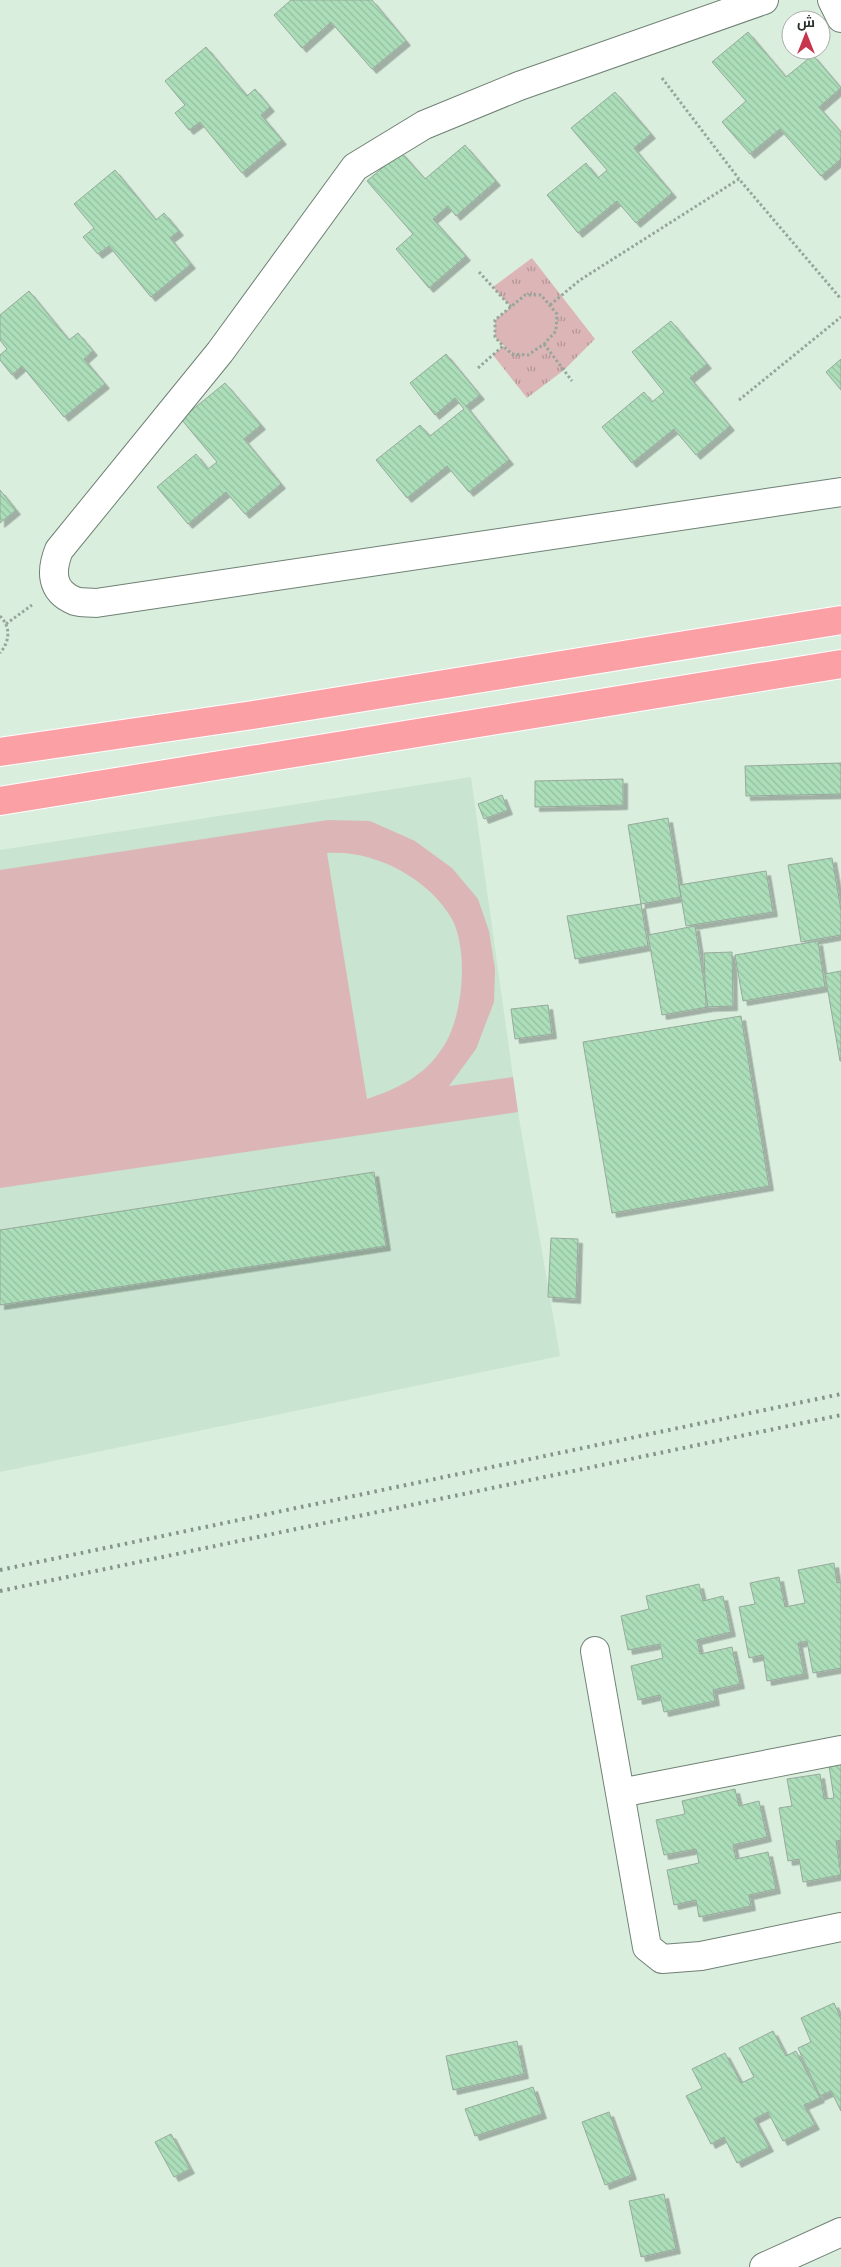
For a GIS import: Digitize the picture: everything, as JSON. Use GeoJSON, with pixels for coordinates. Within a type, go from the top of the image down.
{"type":"FeatureCollection","features":[{"type":"Feature","properties":{"kind":"highway"},"geometry":{"type":"LineString","coordinates":[[0,752],[263,713],[841,620]]}},
{"type":"Feature","properties":{"kind":"highway"},"geometry":{"type":"LineString","coordinates":[[0,800],[841,664]]}},
{"type":"Feature","properties":{"kind":"street"},"geometry":{"type":"LineString","coordinates":[[764,0],[519,86],[424,125],[356,167],[220,352],[59,550],[53,564],[53,579],[64,593],[75,601],[96,603],[841,492]]}},
{"type":"Feature","properties":{"kind":"street"},"geometry":{"type":"LineString","coordinates":[[832,0],[841,18]]}},
{"type":"Feature","properties":{"kind":"street"},"geometry":{"type":"LineString","coordinates":[[596,1651],[648,1947],[662,1959],[701,1956],[841,1927]]}},
{"type":"Feature","properties":{"kind":"street"},"geometry":{"type":"LineString","coordinates":[[620,1793],[841,1750]]}},
{"type":"Feature","properties":{"kind":"street"},"geometry":{"type":"LineString","coordinates":[[764,2267],[841,2232]]}},
{"type":"Feature","properties":{"kind":"path"},"geometry":{"type":"LineString","coordinates":[[662,78],[739,179],[841,299]]}},
{"type":"Feature","properties":{"kind":"path"},"geometry":{"type":"LineString","coordinates":[[550,305],[580,280],[739,179]]}},
{"type":"Feature","properties":{"kind":"path"},"geometry":{"type":"LineString","coordinates":[[479,272],[511,307]]}},
{"type":"Feature","properties":{"kind":"path"},"geometry":{"type":"LineString","coordinates":[[525,295],[541,295],[557,314],[556,331],[544,344],[528,355],[512,354],[495,337],[495,320],[511,307],[525,295]]}},
{"type":"Feature","properties":{"kind":"path"},"geometry":{"type":"LineString","coordinates":[[739,400],[841,318]]}},
{"type":"Feature","properties":{"kind":"path"},"geometry":{"type":"LineString","coordinates":[[544,344],[572,380]]}},
{"type":"Feature","properties":{"kind":"path"},"geometry":{"type":"LineString","coordinates":[[478,368],[503,346]]}},
{"type":"Feature","properties":{"kind":"path"},"geometry":{"type":"LineString","coordinates":[[0,616],[6,624],[8,632],[8,640],[0,653]]}},
{"type":"Feature","properties":{"kind":"shaded area"},"geometry":{"type":"Polygon","coordinates":[[[471,777],[518,1112],[560,1356],[0,1472],[0,850],[471,777]]]}},
{"type":"Feature","properties":{"kind":"green space"},"geometry":{"type":"Polygon","coordinates":[[[532,258],[595,339],[564,370],[527,398],[493,355],[503,346],[512,354],[525,295],[511,307],[493,287],[532,258]]]}},
{"type":"Feature","properties":{"kind":"green space"},"geometry":{"type":"Polygon","coordinates":[[[525,295],[541,295],[557,314],[556,331],[544,344],[528,355],[512,354],[495,337],[495,320],[525,295]]]}},
{"type":"Feature","properties":{"kind":"green space"},"geometry":{"type":"Polygon","coordinates":[[[328,820],[370,821],[415,841],[452,868],[478,899],[489,931],[495,969],[494,1002],[476,1049],[449,1086],[513,1077],[518,1112],[0,1188],[0,870],[328,820]],[[327,853],[367,1099],[389,1091],[419,1074],[443,1047],[450,1034],[459,1002],[462,966],[461,948],[452,919],[442,904],[429,891],[398,869],[381,861],[345,853],[327,853]]]}},
{"type":"Feature","properties":{"kind":"building"},"geometry":{"type":"Polygon","coordinates":[[[291,0],[372,0],[406,41],[372,69],[331,22],[302,48],[274,15],[291,0]]]}},
{"type":"Feature","properties":{"kind":"building"},"geometry":{"type":"Polygon","coordinates":[[[748,32],[786,77],[807,60],[817,60],[841,88],[819,107],[841,132],[841,159],[821,176],[780,129],[750,154],[722,122],[746,101],[712,62],[748,32]]]}},
{"type":"Feature","properties":{"kind":"building"},"geometry":{"type":"Polygon","coordinates":[[[206,47],[247,96],[255,89],[270,107],[261,115],[282,140],[242,173],[200,122],[189,130],[175,113],[185,105],[165,81],[206,47]]]}},
{"type":"Feature","properties":{"kind":"building"},"geometry":{"type":"Polygon","coordinates":[[[615,92],[651,134],[634,148],[672,193],[636,223],[617,201],[578,233],[547,195],[586,163],[598,178],[607,170],[571,128],[615,92]]]}},
{"type":"Feature","properties":{"kind":"building"},"geometry":{"type":"Polygon","coordinates":[[[465,145],[496,181],[456,216],[448,206],[433,219],[466,256],[429,288],[396,249],[413,234],[367,181],[401,152],[425,179],[465,145]]]}},
{"type":"Feature","properties":{"kind":"building"},"geometry":{"type":"Polygon","coordinates":[[[115,170],[156,220],[164,213],[179,231],[170,238],[191,264],[151,297],[109,246],[98,254],[83,237],[94,228],[74,204],[115,170]]]}},
{"type":"Feature","properties":{"kind":"building"},"geometry":{"type":"Polygon","coordinates":[[[29,291],[69,340],[78,333],[93,351],[84,359],[105,384],[64,417],[22,366],[12,375],[0,360],[0,355],[7,349],[0,340],[0,315],[29,291]]]}},
{"type":"Feature","properties":{"kind":"building"},"geometry":{"type":"Polygon","coordinates":[[[671,321],[707,364],[690,378],[730,426],[696,455],[674,429],[632,463],[602,427],[644,392],[652,402],[664,392],[632,352],[671,321]]]}},
{"type":"Feature","properties":{"kind":"building"},"geometry":{"type":"Polygon","coordinates":[[[446,354],[480,395],[466,406],[509,460],[469,492],[447,466],[407,498],[376,460],[420,425],[430,436],[464,409],[455,398],[435,415],[410,383],[446,354]]]}},
{"type":"Feature","properties":{"kind":"building"},"geometry":{"type":"Polygon","coordinates":[[[841,359],[841,390],[826,372],[841,359]]]}},
{"type":"Feature","properties":{"kind":"building"},"geometry":{"type":"Polygon","coordinates":[[[225,383],[261,425],[244,439],[281,484],[245,514],[226,492],[188,524],[157,487],[196,454],[208,469],[217,462],[181,419],[225,383]]]}},
{"type":"Feature","properties":{"kind":"building"},"geometry":{"type":"Polygon","coordinates":[[[0,490],[16,510],[0,523],[0,490]]]}},
{"type":"Feature","properties":{"kind":"building"},"geometry":{"type":"Polygon","coordinates":[[[841,763],[841,794],[746,796],[745,766],[841,763]]]}},
{"type":"Feature","properties":{"kind":"building"},"geometry":{"type":"Polygon","coordinates":[[[623,779],[623,805],[535,807],[535,781],[623,779]]]}},
{"type":"Feature","properties":{"kind":"building"},"geometry":{"type":"Polygon","coordinates":[[[502,795],[508,810],[484,819],[478,804],[502,795]]]}},
{"type":"Feature","properties":{"kind":"building"},"geometry":{"type":"Polygon","coordinates":[[[668,818],[681,897],[641,904],[628,825],[668,818]]]}},
{"type":"Feature","properties":{"kind":"building"},"geometry":{"type":"Polygon","coordinates":[[[832,858],[841,910],[841,935],[801,942],[788,865],[832,858]]]}},
{"type":"Feature","properties":{"kind":"building"},"geometry":{"type":"Polygon","coordinates":[[[766,871],[773,912],[686,926],[679,885],[766,871]]]}},
{"type":"Feature","properties":{"kind":"building"},"geometry":{"type":"Polygon","coordinates":[[[641,904],[648,946],[575,959],[567,916],[641,904]]]}},
{"type":"Feature","properties":{"kind":"building"},"geometry":{"type":"Polygon","coordinates":[[[695,926],[708,1007],[662,1015],[648,935],[695,926]]]}},
{"type":"Feature","properties":{"kind":"building"},"geometry":{"type":"Polygon","coordinates":[[[818,941],[825,987],[743,1001],[735,955],[818,941]]]}},
{"type":"Feature","properties":{"kind":"building"},"geometry":{"type":"Polygon","coordinates":[[[732,952],[733,1006],[706,1007],[704,953],[732,952]]]}},
{"type":"Feature","properties":{"kind":"building"},"geometry":{"type":"Polygon","coordinates":[[[841,971],[841,1061],[840,1061],[825,974],[841,971]]]}},
{"type":"Feature","properties":{"kind":"building"},"geometry":{"type":"Polygon","coordinates":[[[548,1005],[552,1034],[515,1039],[511,1009],[548,1005]]]}},
{"type":"Feature","properties":{"kind":"building"},"geometry":{"type":"Polygon","coordinates":[[[741,1016],[769,1186],[612,1213],[583,1042],[741,1016]]]}},
{"type":"Feature","properties":{"kind":"building"},"geometry":{"type":"Polygon","coordinates":[[[374,1172],[386,1246],[0,1305],[0,1230],[374,1172]]]}},
{"type":"Feature","properties":{"kind":"building"},"geometry":{"type":"Polygon","coordinates":[[[551,1238],[578,1239],[576,1299],[548,1297],[551,1238]]]}},
{"type":"Feature","properties":{"kind":"building"},"geometry":{"type":"Polygon","coordinates":[[[834,1563],[837,1583],[841,1582],[841,1668],[813,1673],[807,1641],[798,1643],[804,1674],[767,1681],[763,1655],[749,1658],[739,1607],[755,1604],[750,1583],[779,1577],[785,1607],[805,1603],[798,1570],[834,1563]]]}},
{"type":"Feature","properties":{"kind":"building"},"geometry":{"type":"Polygon","coordinates":[[[699,1584],[703,1601],[723,1596],[731,1632],[697,1640],[700,1654],[732,1647],[740,1684],[713,1690],[715,1701],[664,1712],[660,1695],[638,1700],[631,1666],[663,1658],[660,1644],[628,1650],[621,1616],[649,1609],[646,1596],[699,1584]]]}},
{"type":"Feature","properties":{"kind":"building"},"geometry":{"type":"Polygon","coordinates":[[[841,1764],[841,1840],[836,1841],[841,1875],[803,1882],[799,1859],[788,1861],[779,1808],[792,1806],[787,1779],[820,1774],[824,1799],[834,1798],[829,1766],[841,1764]]]}},
{"type":"Feature","properties":{"kind":"building"},"geometry":{"type":"Polygon","coordinates":[[[735,1789],[739,1806],[759,1801],[767,1837],[733,1845],[736,1859],[768,1852],[776,1889],[749,1895],[751,1906],[699,1917],[696,1900],[674,1905],[667,1870],[699,1863],[696,1849],[664,1855],[656,1820],[685,1814],[682,1801],[735,1789]]]}},
{"type":"Feature","properties":{"kind":"building"},"geometry":{"type":"Polygon","coordinates":[[[834,2003],[841,2019],[841,2111],[831,2091],[820,2096],[798,2048],[811,2042],[801,2018],[834,2003]]]}},
{"type":"Feature","properties":{"kind":"building"},"geometry":{"type":"Polygon","coordinates":[[[773,2031],[786,2056],[796,2051],[820,2098],[804,2105],[815,2125],[783,2141],[768,2112],[754,2119],[769,2147],[737,2163],[724,2137],[711,2144],[686,2096],[702,2088],[692,2069],[725,2053],[741,2083],[754,2077],[739,2048],[773,2031]]]}},
{"type":"Feature","properties":{"kind":"building"},"geometry":{"type":"Polygon","coordinates":[[[517,2041],[524,2074],[453,2090],[446,2056],[517,2041]]]}},
{"type":"Feature","properties":{"kind":"building"},"geometry":{"type":"Polygon","coordinates":[[[533,2087],[542,2114],[475,2136],[465,2109],[533,2087]]]}},
{"type":"Feature","properties":{"kind":"building"},"geometry":{"type":"Polygon","coordinates":[[[609,2112],[632,2175],[605,2185],[582,2122],[609,2112]]]}},
{"type":"Feature","properties":{"kind":"building"},"geometry":{"type":"Polygon","coordinates":[[[171,2134],[190,2169],[174,2177],[155,2142],[171,2134]]]}},
{"type":"Feature","properties":{"kind":"building"},"geometry":{"type":"Polygon","coordinates":[[[664,2194],[676,2249],[641,2257],[629,2201],[664,2194]]]}},
{"type":"Feature","properties":{"kind":"railway"},"geometry":{"type":"LineString","coordinates":[[0,1570],[841,1394]]}},
{"type":"Feature","properties":{"kind":"railway"},"geometry":{"type":"LineString","coordinates":[[0,1591],[841,1415]]}}]}
